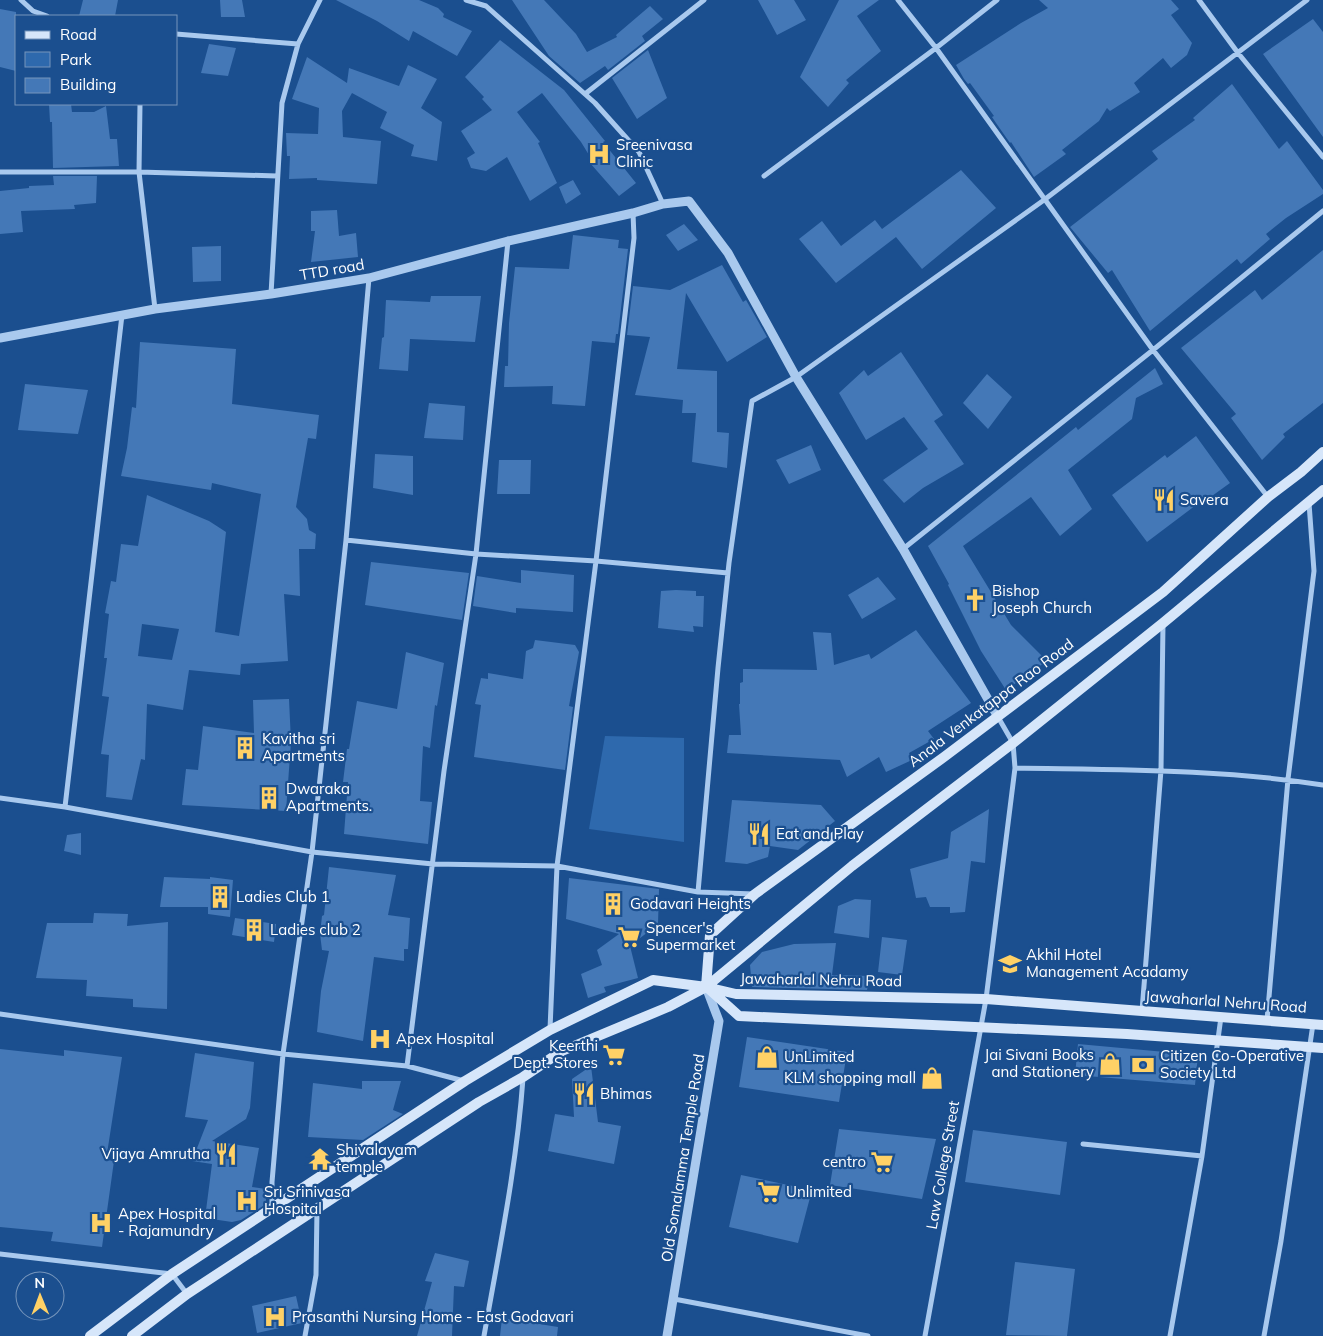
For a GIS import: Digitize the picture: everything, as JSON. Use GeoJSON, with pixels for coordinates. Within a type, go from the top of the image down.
{"type":"FeatureCollection","features":[{"type":"Feature","properties":{"kind":"main road","name":"Anala Venkatappa Rao Road"},"geometry":{"type":"LineString","coordinates":[[706,987],[710,935],[755,894],[944,758],[1163,592],[1268,497],[1323,452]]}},
{"type":"Feature","properties":{"kind":"main road"},"geometry":{"type":"LineString","coordinates":[[132,1336],[187,1294],[479,1102],[523,1077],[562,1051],[668,1007],[706,987],[852,866],[1013,743],[1163,623],[1323,490]]}},
{"type":"Feature","properties":{"kind":"main road"},"geometry":{"type":"LineString","coordinates":[[90,1336],[172,1274],[465,1081],[550,1030],[652,980],[706,987]]}},
{"type":"Feature","properties":{"kind":"main road","name":"Jawaharlal Nehru Road"},"geometry":{"type":"LineString","coordinates":[[706,987],[736,994],[986,999],[1318,1024]]}},
{"type":"Feature","properties":{"kind":"main road","name":"Jawaharlal Nehru Road"},"geometry":{"type":"LineString","coordinates":[[706,987],[739,1016],[980,1026],[1323,1048]]}},
{"type":"Feature","properties":{"kind":"street"},"geometry":{"type":"LineString","coordinates":[[21,0],[33,11],[45,15]]}},
{"type":"Feature","properties":{"kind":"street"},"geometry":{"type":"LineString","coordinates":[[271,294],[282,103],[298,44],[320,0]]}},
{"type":"Feature","properties":{"kind":"street"},"geometry":{"type":"LineString","coordinates":[[466,0],[486,6]]}},
{"type":"Feature","properties":{"kind":"street"},"geometry":{"type":"LineString","coordinates":[[481,0],[585,94],[639,152],[663,204]]}},
{"type":"Feature","properties":{"kind":"street"},"geometry":{"type":"LineString","coordinates":[[585,94],[704,0]]}},
{"type":"Feature","properties":{"kind":"street"},"geometry":{"type":"LineString","coordinates":[[898,0],[936,48],[1153,350],[1268,497]]}},
{"type":"Feature","properties":{"kind":"street"},"geometry":{"type":"LineString","coordinates":[[764,176],[936,48],[997,0]]}},
{"type":"Feature","properties":{"kind":"street"},"geometry":{"type":"LineString","coordinates":[[1200,0],[1238,53],[1323,157]]}},
{"type":"Feature","properties":{"kind":"street"},"geometry":{"type":"LineString","coordinates":[[698,892],[728,573],[752,401],[796,377],[1044,200],[1307,0]]}},
{"type":"Feature","properties":{"kind":"street"},"geometry":{"type":"LineString","coordinates":[[178,34],[298,44]]}},
{"type":"Feature","properties":{"kind":"street"},"geometry":{"type":"LineString","coordinates":[[140,105],[139,172],[155,309]]}},
{"type":"Feature","properties":{"kind":"street"},"geometry":{"type":"LineString","coordinates":[[0,172],[139,172],[277,176]]}},
{"type":"Feature","properties":{"kind":"street","name":"TTD road"},"geometry":{"type":"LineString","coordinates":[[0,338],[155,309],[271,294],[369,278],[508,241],[663,204],[689,201],[728,253],[796,377]]}},
{"type":"Feature","properties":{"kind":"street"},"geometry":{"type":"LineString","coordinates":[[902,549],[1153,350],[1323,211]]}},
{"type":"Feature","properties":{"kind":"street"},"geometry":{"type":"LineString","coordinates":[[550,1030],[557,866],[596,561],[634,238],[632,212]]}},
{"type":"Feature","properties":{"kind":"street"},"geometry":{"type":"LineString","coordinates":[[408,1066],[444,771],[476,554],[508,241]]}},
{"type":"Feature","properties":{"kind":"street"},"geometry":{"type":"LineString","coordinates":[[272,1208],[272,1182],[283,1054],[312,852],[346,540],[369,278]]}},
{"type":"Feature","properties":{"kind":"street"},"geometry":{"type":"LineString","coordinates":[[65,807],[122,315]]}},
{"type":"Feature","properties":{"kind":"street"},"geometry":{"type":"LineString","coordinates":[[796,377],[902,549],[1013,743]]}},
{"type":"Feature","properties":{"kind":"street"},"geometry":{"type":"LineString","coordinates":[[1267,1020],[1288,779],[1314,571],[1309,503]]}},
{"type":"Feature","properties":{"kind":"street"},"geometry":{"type":"LineString","coordinates":[[346,540],[476,554],[596,561],[728,573]]}},
{"type":"Feature","properties":{"kind":"street"},"geometry":{"type":"LineString","coordinates":[[1142,1011],[1161,770],[1163,623]]}},
{"type":"Feature","properties":{"kind":"street","name":"Law College Street"},"geometry":{"type":"LineString","coordinates":[[925,1336],[986,999],[1015,768],[1013,743]]}},
{"type":"Feature","properties":{"kind":"street"},"geometry":{"type":"LineString","coordinates":[[1015,768],[1161,770],[1288,779],[1323,785]]}},
{"type":"Feature","properties":{"kind":"street"},"geometry":{"type":"LineString","coordinates":[[0,798],[65,807],[312,852],[433,864],[557,866],[698,892],[755,894]]}},
{"type":"Feature","properties":{"kind":"street","name":"Old Somalamma Temple Road"},"geometry":{"type":"LineString","coordinates":[[667,1336],[719,1021],[706,987]]}},
{"type":"Feature","properties":{"kind":"street"},"geometry":{"type":"LineString","coordinates":[[0,1014],[283,1054],[408,1066],[465,1081]]}},
{"type":"Feature","properties":{"kind":"street"},"geometry":{"type":"LineString","coordinates":[[1170,1336],[1202,1156],[1221,1017]]}},
{"type":"Feature","properties":{"kind":"street"},"geometry":{"type":"LineString","coordinates":[[1264,1336],[1281,1240],[1309,1047],[1318,1024]]}},
{"type":"Feature","properties":{"kind":"street"},"geometry":{"type":"LineString","coordinates":[[484,1336],[506,1210],[521,1107],[523,1077]]}},
{"type":"Feature","properties":{"kind":"street"},"geometry":{"type":"LineString","coordinates":[[1083,1144],[1202,1156]]}},
{"type":"Feature","properties":{"kind":"street"},"geometry":{"type":"LineString","coordinates":[[306,1336],[316,1275],[317,1209]]}},
{"type":"Feature","properties":{"kind":"street"},"geometry":{"type":"LineString","coordinates":[[0,1254],[172,1274],[187,1294]]}},
{"type":"Feature","properties":{"kind":"street"},"geometry":{"type":"LineString","coordinates":[[674,1299],[868,1336]]}},
{"type":"Feature","properties":{"kind":"green space"},"geometry":{"type":"Polygon","coordinates":[[[605,736],[684,738],[684,842],[589,829],[605,736]]]}},
{"type":"Feature","properties":{"kind":"building"},"geometry":{"type":"Polygon","coordinates":[[[83,0],[118,0],[115,15],[79,15],[83,0]]]}},
{"type":"Feature","properties":{"kind":"building"},"geometry":{"type":"Polygon","coordinates":[[[220,0],[242,0],[245,17],[221,17],[220,0]]]}},
{"type":"Feature","properties":{"kind":"building"},"geometry":{"type":"Polygon","coordinates":[[[336,0],[419,0],[438,8],[444,14],[443,17],[472,31],[457,56],[413,31],[409,41],[377,21],[336,0]]]}},
{"type":"Feature","properties":{"kind":"building"},"geometry":{"type":"Polygon","coordinates":[[[512,0],[544,0],[576,34],[587,52],[617,37],[616,35],[650,6],[663,19],[642,36],[645,41],[608,70],[605,66],[580,83],[549,56],[512,0]]]}},
{"type":"Feature","properties":{"kind":"building"},"geometry":{"type":"Polygon","coordinates":[[[758,0],[794,0],[806,20],[777,35],[758,0]]]}},
{"type":"Feature","properties":{"kind":"building"},"geometry":{"type":"Polygon","coordinates":[[[839,0],[879,0],[857,16],[881,51],[846,80],[849,83],[828,107],[800,77],[839,0]]]}},
{"type":"Feature","properties":{"kind":"building"},"geometry":{"type":"Polygon","coordinates":[[[1039,0],[1171,0],[1179,9],[1171,15],[1192,43],[1187,55],[1171,68],[1163,58],[1134,83],[1140,92],[1110,111],[1107,108],[1099,121],[1062,150],[1066,154],[1034,177],[992,117],[994,116],[970,83],[968,84],[964,79],[956,65],[1048,8],[1039,0]]]}},
{"type":"Feature","properties":{"kind":"building"},"geometry":{"type":"Polygon","coordinates":[[[0,9],[16,12],[16,15],[15,71],[0,67],[0,9]]]}},
{"type":"Feature","properties":{"kind":"building"},"geometry":{"type":"Polygon","coordinates":[[[1313,19],[1323,32],[1323,137],[1263,54],[1313,19]]]}},
{"type":"Feature","properties":{"kind":"building"},"geometry":{"type":"Polygon","coordinates":[[[500,40],[564,90],[636,183],[619,196],[590,163],[592,160],[581,142],[542,93],[517,112],[540,142],[538,143],[557,183],[530,201],[507,157],[486,171],[471,168],[467,158],[475,153],[461,131],[492,110],[482,99],[484,97],[465,77],[500,40]]]}},
{"type":"Feature","properties":{"kind":"building"},"geometry":{"type":"Polygon","coordinates":[[[209,44],[236,48],[228,76],[201,73],[209,44]]]}},
{"type":"Feature","properties":{"kind":"building"},"geometry":{"type":"Polygon","coordinates":[[[648,50],[667,98],[637,119],[612,78],[648,50]]]}},
{"type":"Feature","properties":{"kind":"building"},"geometry":{"type":"Polygon","coordinates":[[[307,57],[347,83],[349,68],[399,86],[408,65],[437,79],[421,108],[442,122],[437,161],[411,156],[414,145],[380,128],[387,112],[352,93],[342,111],[343,137],[381,141],[377,184],[317,180],[317,178],[289,179],[290,156],[287,156],[286,133],[318,134],[319,108],[292,99],[307,57]]]}},
{"type":"Feature","properties":{"kind":"building"},"geometry":{"type":"Polygon","coordinates":[[[1232,84],[1279,149],[1287,141],[1323,190],[1323,194],[1286,218],[1266,234],[1270,239],[1241,264],[1237,259],[1150,331],[1112,270],[1108,273],[1070,227],[1158,159],[1152,151],[1195,120],[1193,118],[1232,84]]]}},
{"type":"Feature","properties":{"kind":"building"},"geometry":{"type":"Polygon","coordinates":[[[49,105],[71,105],[72,112],[94,112],[106,106],[110,139],[117,139],[119,166],[53,168],[52,122],[50,122],[49,105]]]}},
{"type":"Feature","properties":{"kind":"building"},"geometry":{"type":"Polygon","coordinates":[[[961,170],[996,208],[922,269],[896,237],[836,283],[799,239],[822,221],[841,246],[875,220],[882,229],[961,170]]]}},
{"type":"Feature","properties":{"kind":"building"},"geometry":{"type":"Polygon","coordinates":[[[53,176],[97,176],[96,203],[74,205],[75,209],[21,211],[23,232],[0,234],[0,191],[29,188],[29,186],[54,185],[53,176]]]}},
{"type":"Feature","properties":{"kind":"building"},"geometry":{"type":"Polygon","coordinates":[[[573,180],[581,194],[566,204],[559,187],[573,180]]]}},
{"type":"Feature","properties":{"kind":"building"},"geometry":{"type":"Polygon","coordinates":[[[337,210],[339,236],[356,233],[358,257],[311,262],[315,231],[311,231],[311,211],[337,210]]]}},
{"type":"Feature","properties":{"kind":"building"},"geometry":{"type":"Polygon","coordinates":[[[684,224],[698,240],[678,251],[666,235],[684,224]]]}},
{"type":"Feature","properties":{"kind":"building"},"geometry":{"type":"Polygon","coordinates":[[[573,235],[619,240],[618,248],[628,249],[618,334],[616,334],[615,343],[592,341],[585,406],[552,404],[553,386],[504,387],[505,366],[508,366],[509,323],[515,267],[569,269],[573,235]]]}},
{"type":"Feature","properties":{"kind":"building"},"geometry":{"type":"Polygon","coordinates":[[[221,246],[221,281],[193,282],[192,247],[221,246]]]}},
{"type":"Feature","properties":{"kind":"building"},"geometry":{"type":"Polygon","coordinates":[[[1323,250],[1323,403],[1283,434],[1285,437],[1262,460],[1231,418],[1236,414],[1181,348],[1255,290],[1262,300],[1323,250]]]}},
{"type":"Feature","properties":{"kind":"building"},"geometry":{"type":"Polygon","coordinates":[[[722,265],[743,302],[746,300],[767,337],[727,362],[686,293],[677,369],[717,371],[717,432],[729,433],[727,468],[692,462],[696,413],[682,413],[683,400],[635,395],[650,337],[627,335],[633,286],[670,290],[722,265]]]}},
{"type":"Feature","properties":{"kind":"building"},"geometry":{"type":"Polygon","coordinates":[[[431,296],[481,296],[475,342],[410,339],[408,371],[379,369],[382,338],[384,337],[386,300],[430,302],[431,296]]]}},
{"type":"Feature","properties":{"kind":"building"},"geometry":{"type":"Polygon","coordinates":[[[140,342],[236,349],[232,404],[319,415],[316,439],[308,438],[296,507],[307,519],[309,530],[316,534],[315,549],[299,549],[300,596],[284,594],[288,661],[241,664],[240,675],[189,670],[183,710],[147,704],[145,760],[141,759],[132,800],[106,797],[109,755],[101,754],[109,697],[102,696],[107,658],[104,658],[109,614],[105,613],[111,581],[116,582],[121,544],[138,546],[147,495],[209,521],[226,532],[215,632],[239,636],[261,494],[212,483],[211,490],[121,476],[127,448],[132,407],[136,408],[140,342]],[[142,624],[138,656],[172,660],[179,629],[142,624]]]}},
{"type":"Feature","properties":{"kind":"building"},"geometry":{"type":"Polygon","coordinates":[[[901,352],[943,415],[934,421],[964,464],[923,488],[904,503],[883,480],[928,449],[904,417],[866,440],[839,393],[864,370],[868,376],[901,352]]]}},
{"type":"Feature","properties":{"kind":"building"},"geometry":{"type":"Polygon","coordinates":[[[1155,368],[1163,384],[1136,398],[1132,419],[1068,470],[1092,509],[1060,536],[1031,497],[963,546],[1011,625],[1047,661],[1006,690],[981,651],[949,584],[928,546],[1076,427],[1078,430],[1155,368]]]}},
{"type":"Feature","properties":{"kind":"building"},"geometry":{"type":"Polygon","coordinates":[[[987,374],[1012,397],[988,429],[963,403],[987,374]]]}},
{"type":"Feature","properties":{"kind":"building"},"geometry":{"type":"Polygon","coordinates":[[[25,384],[88,390],[78,434],[18,430],[25,384]]]}},
{"type":"Feature","properties":{"kind":"building"},"geometry":{"type":"Polygon","coordinates":[[[429,403],[465,406],[463,440],[424,438],[429,403]]]}},
{"type":"Feature","properties":{"kind":"building"},"geometry":{"type":"Polygon","coordinates":[[[1196,436],[1230,483],[1205,501],[1204,499],[1147,542],[1112,495],[1165,455],[1167,458],[1196,436]]]}},
{"type":"Feature","properties":{"kind":"building"},"geometry":{"type":"Polygon","coordinates":[[[811,445],[821,470],[789,484],[776,460],[811,445]]]}},
{"type":"Feature","properties":{"kind":"building"},"geometry":{"type":"Polygon","coordinates":[[[375,454],[413,456],[413,495],[373,488],[375,454]]]}},
{"type":"Feature","properties":{"kind":"building"},"geometry":{"type":"Polygon","coordinates":[[[499,460],[531,460],[530,494],[497,494],[499,460]]]}},
{"type":"Feature","properties":{"kind":"building"},"geometry":{"type":"Polygon","coordinates":[[[371,562],[469,573],[462,620],[365,605],[371,562]]]}},
{"type":"Feature","properties":{"kind":"building"},"geometry":{"type":"Polygon","coordinates":[[[521,570],[574,575],[573,612],[516,608],[516,613],[473,606],[477,576],[521,583],[521,570]]]}},
{"type":"Feature","properties":{"kind":"building"},"geometry":{"type":"Polygon","coordinates":[[[878,577],[896,599],[862,619],[848,595],[878,577]]]}},
{"type":"Feature","properties":{"kind":"building"},"geometry":{"type":"Polygon","coordinates":[[[661,591],[696,591],[696,596],[704,596],[703,627],[693,626],[694,632],[658,628],[661,591]]]}},
{"type":"Feature","properties":{"kind":"building"},"geometry":{"type":"Polygon","coordinates":[[[916,630],[971,703],[928,731],[934,739],[909,753],[912,760],[886,772],[879,757],[847,777],[840,760],[727,753],[729,735],[741,735],[739,704],[743,669],[817,670],[813,632],[831,633],[834,665],[869,654],[871,659],[916,630]]]}},
{"type":"Feature","properties":{"kind":"building"},"geometry":{"type":"Polygon","coordinates":[[[535,640],[575,645],[579,652],[569,706],[573,707],[565,770],[474,757],[481,705],[475,704],[481,678],[488,679],[488,673],[523,679],[526,651],[533,648],[535,640]]]}},
{"type":"Feature","properties":{"kind":"building"},"geometry":{"type":"Polygon","coordinates":[[[406,652],[444,663],[437,706],[435,705],[430,748],[423,746],[420,801],[432,802],[428,844],[344,834],[348,782],[343,782],[347,749],[349,749],[357,701],[397,709],[406,652]]]}},
{"type":"Feature","properties":{"kind":"building"},"geometry":{"type":"Polygon","coordinates":[[[289,699],[291,742],[286,811],[182,805],[186,769],[198,770],[203,726],[254,733],[253,700],[289,699]]]}},
{"type":"Feature","properties":{"kind":"building","name":"Eat and Play"},"geometry":{"type":"Polygon","coordinates":[[[732,800],[821,805],[835,821],[798,850],[770,846],[768,857],[747,864],[725,862],[732,800]]]}},
{"type":"Feature","properties":{"kind":"building"},"geometry":{"type":"Polygon","coordinates":[[[989,809],[985,863],[971,861],[965,912],[950,913],[950,907],[930,907],[926,897],[916,898],[910,869],[948,858],[951,832],[989,809]]]}},
{"type":"Feature","properties":{"kind":"building"},"geometry":{"type":"Polygon","coordinates":[[[81,833],[81,855],[64,851],[67,835],[81,833]]]}},
{"type":"Feature","properties":{"kind":"building"},"geometry":{"type":"Polygon","coordinates":[[[329,867],[396,875],[388,915],[410,918],[408,949],[404,949],[404,961],[374,957],[363,1041],[317,1032],[321,991],[329,951],[322,950],[320,934],[329,867]]]}},
{"type":"Feature","properties":{"kind":"building"},"geometry":{"type":"Polygon","coordinates":[[[164,877],[210,879],[210,877],[233,880],[230,917],[208,914],[208,907],[160,907],[164,877]]]}},
{"type":"Feature","properties":{"kind":"building","name":"Godavari Heights"},"geometry":{"type":"Polygon","coordinates":[[[569,878],[659,889],[658,924],[630,946],[638,978],[604,987],[606,992],[588,998],[581,974],[602,965],[597,950],[619,934],[566,919],[569,878]]]}},
{"type":"Feature","properties":{"kind":"building"},"geometry":{"type":"Polygon","coordinates":[[[855,899],[871,900],[869,938],[834,933],[838,906],[855,899]]]}},
{"type":"Feature","properties":{"kind":"building"},"geometry":{"type":"Polygon","coordinates":[[[94,913],[128,914],[127,926],[168,922],[167,1009],[133,1007],[133,999],[86,996],[87,980],[36,978],[47,923],[93,923],[94,913]]]}},
{"type":"Feature","properties":{"kind":"building","name":"Ladies club 2"},"geometry":{"type":"Polygon","coordinates":[[[235,918],[276,924],[274,942],[232,935],[235,918]]]}},
{"type":"Feature","properties":{"kind":"building"},"geometry":{"type":"Polygon","coordinates":[[[882,937],[907,940],[902,975],[878,972],[882,937]]]}},
{"type":"Feature","properties":{"kind":"building"},"geometry":{"type":"Polygon","coordinates":[[[836,943],[832,975],[870,976],[867,990],[752,987],[750,965],[762,952],[794,944],[836,943]]]}},
{"type":"Feature","properties":{"kind":"building"},"geometry":{"type":"Polygon","coordinates":[[[747,1037],[847,1052],[839,1102],[739,1087],[747,1037]]]}},
{"type":"Feature","properties":{"kind":"building"},"geometry":{"type":"Polygon","coordinates":[[[1078,1044],[1198,1055],[1195,1085],[1075,1075],[1078,1044]]]}},
{"type":"Feature","properties":{"kind":"building"},"geometry":{"type":"Polygon","coordinates":[[[0,1049],[64,1056],[64,1050],[122,1057],[106,1160],[114,1161],[102,1247],[51,1241],[53,1232],[0,1227],[0,1049]]]}},
{"type":"Feature","properties":{"kind":"building"},"geometry":{"type":"Polygon","coordinates":[[[195,1053],[254,1062],[250,1108],[246,1119],[212,1141],[259,1148],[252,1187],[266,1189],[266,1204],[241,1220],[232,1222],[205,1218],[212,1164],[192,1161],[208,1120],[185,1117],[195,1053]]]}},
{"type":"Feature","properties":{"kind":"building"},"geometry":{"type":"Polygon","coordinates":[[[591,1066],[598,1122],[621,1126],[614,1164],[548,1151],[555,1114],[574,1117],[572,1079],[591,1066]]]}},
{"type":"Feature","properties":{"kind":"building"},"geometry":{"type":"Polygon","coordinates":[[[362,1081],[401,1081],[393,1110],[403,1114],[363,1140],[308,1137],[313,1083],[362,1089],[362,1081]]]}},
{"type":"Feature","properties":{"kind":"building","name":"centro"},"geometry":{"type":"Polygon","coordinates":[[[839,1129],[936,1139],[922,1199],[830,1185],[839,1129]]]}},
{"type":"Feature","properties":{"kind":"building"},"geometry":{"type":"Polygon","coordinates":[[[973,1130],[1067,1142],[1060,1195],[965,1182],[973,1130]]]}},
{"type":"Feature","properties":{"kind":"building"},"geometry":{"type":"Polygon","coordinates":[[[741,1175],[812,1190],[798,1243],[729,1227],[741,1175]]]}},
{"type":"Feature","properties":{"kind":"building"},"geometry":{"type":"Polygon","coordinates":[[[435,1253],[469,1261],[464,1287],[454,1286],[452,1336],[417,1336],[432,1282],[425,1281],[435,1253]]]}},
{"type":"Feature","properties":{"kind":"building"},"geometry":{"type":"Polygon","coordinates":[[[1015,1262],[1075,1269],[1067,1336],[1006,1335],[1015,1262]]]}},
{"type":"Feature","properties":{"kind":"building"},"geometry":{"type":"Polygon","coordinates":[[[296,1296],[302,1323],[257,1333],[252,1306],[296,1296]]]}},
{"type":"Feature","properties":{"kind":"building"},"geometry":{"type":"Polygon","coordinates":[[[502,1318],[558,1327],[557,1336],[500,1336],[502,1318]]]}},
{"type":"Feature","properties":{"kind":"place","name":"Sreenivasa Clinic"},"geometry":{"type":"Point","coordinates":[599,154]}},
{"type":"Feature","properties":{"kind":"place","name":"Savera"},"geometry":{"type":"Point","coordinates":[1164,500]}},
{"type":"Feature","properties":{"kind":"place","name":"Bishop Joseph Church"},"geometry":{"type":"Point","coordinates":[975,600]}},
{"type":"Feature","properties":{"kind":"place","name":"Kavitha sri Apartments"},"geometry":{"type":"Point","coordinates":[245,748]}},
{"type":"Feature","properties":{"kind":"place","name":"Dwaraka Apartments."},"geometry":{"type":"Point","coordinates":[269,798]}},
{"type":"Feature","properties":{"kind":"place","name":"Eat and Play"},"geometry":{"type":"Point","coordinates":[759,834]}},
{"type":"Feature","properties":{"kind":"place","name":"Ladies Club 1"},"geometry":{"type":"Point","coordinates":[220,897]}},
{"type":"Feature","properties":{"kind":"place","name":"Godavari Heights"},"geometry":{"type":"Point","coordinates":[613,904]}},
{"type":"Feature","properties":{"kind":"place","name":"Ladies club 2"},"geometry":{"type":"Point","coordinates":[254,930]}},
{"type":"Feature","properties":{"kind":"place","name":"Spencer's Supermarket"},"geometry":{"type":"Point","coordinates":[629,937]}},
{"type":"Feature","properties":{"kind":"place","name":"Akhil Hotel Management Acadamy"},"geometry":{"type":"Point","coordinates":[1010,964]}},
{"type":"Feature","properties":{"kind":"place","name":"Apex Hospital"},"geometry":{"type":"Point","coordinates":[380,1039]}},
{"type":"Feature","properties":{"kind":"place","name":"Keerthi Dept. Stores"},"geometry":{"type":"Point","coordinates":[614,1055]}},
{"type":"Feature","properties":{"kind":"place","name":"UnLimited"},"geometry":{"type":"Point","coordinates":[767,1057]}},
{"type":"Feature","properties":{"kind":"place","name":"Jai Sivani Books and Stationery"},"geometry":{"type":"Point","coordinates":[1110,1064]}},
{"type":"Feature","properties":{"kind":"place","name":"Citizen Co-Operative Society Ltd"},"geometry":{"type":"Point","coordinates":[1143,1065]}},
{"type":"Feature","properties":{"kind":"place","name":"KLM shopping mall"},"geometry":{"type":"Point","coordinates":[932,1078]}},
{"type":"Feature","properties":{"kind":"place","name":"Bhimas"},"geometry":{"type":"Point","coordinates":[584,1094]}},
{"type":"Feature","properties":{"kind":"place","name":"Vijaya Amrutha"},"geometry":{"type":"Point","coordinates":[226,1154]}},
{"type":"Feature","properties":{"kind":"place","name":"Shivalayam temple"},"geometry":{"type":"Point","coordinates":[320,1159]}},
{"type":"Feature","properties":{"kind":"place","name":"centro"},"geometry":{"type":"Point","coordinates":[882,1162]}},
{"type":"Feature","properties":{"kind":"place","name":"Unlimited"},"geometry":{"type":"Point","coordinates":[769,1192]}},
{"type":"Feature","properties":{"kind":"place","name":"Sri Srinivasa Hospital"},"geometry":{"type":"Point","coordinates":[247,1201]}},
{"type":"Feature","properties":{"kind":"place","name":"Apex Hospital - Rajamundry"},"geometry":{"type":"Point","coordinates":[101,1223]}},
{"type":"Feature","properties":{"kind":"place","name":"Prasanthi Nursing Home - East Godavari"},"geometry":{"type":"Point","coordinates":[275,1317]}}]}
